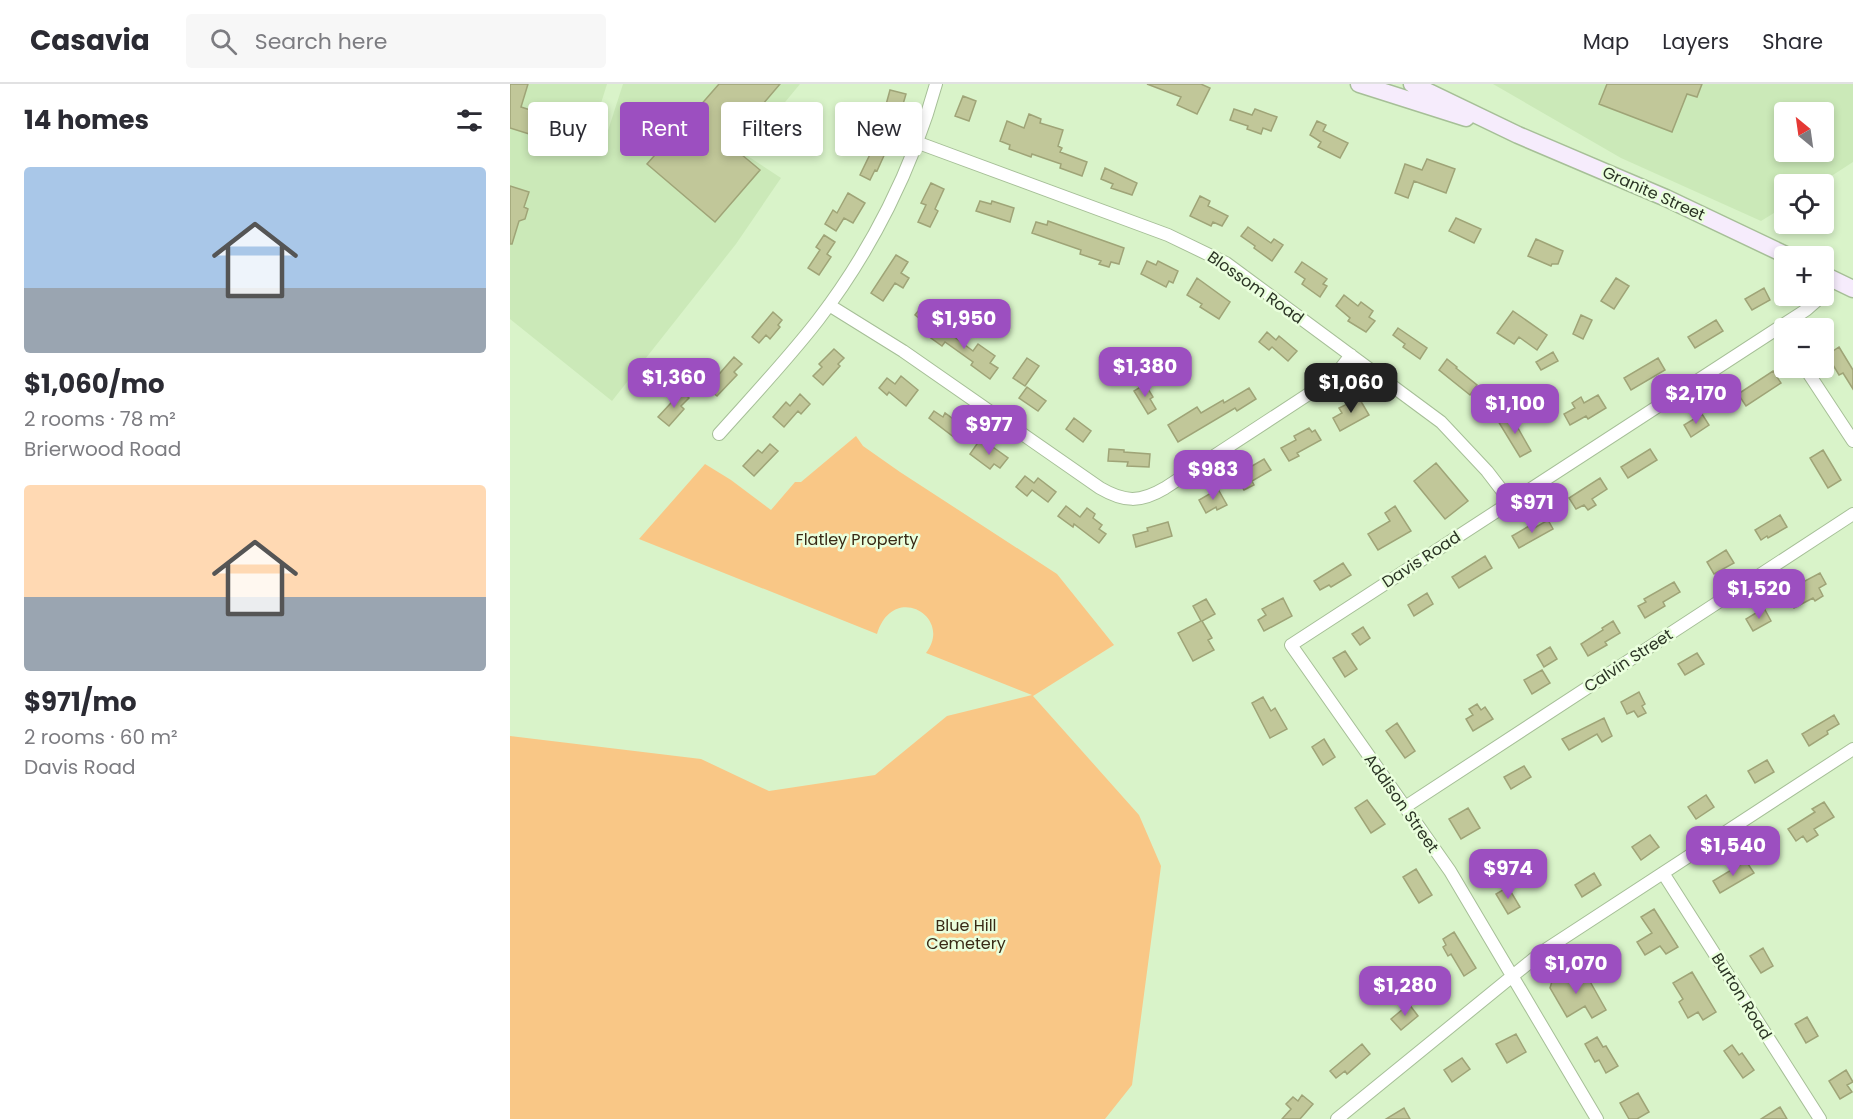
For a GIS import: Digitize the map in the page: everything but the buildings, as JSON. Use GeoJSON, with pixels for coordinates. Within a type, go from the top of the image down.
{"type":"FeatureCollection","features":[{"type":"Feature","properties":{"kind":"main road","name":"Granite Street"},"geometry":{"type":"LineString","coordinates":[[1359,84],[1518,135]]}},
{"type":"Feature","properties":{"kind":"main road","name":"Granite Street"},"geometry":{"type":"LineString","coordinates":[[1412,84],[1518,135],[1666,198],[1774,249]]}},
{"type":"Feature","properties":{"kind":"main road"},"geometry":{"type":"LineString","coordinates":[[1834,287],[1853,289]]}},
{"type":"Feature","properties":{"kind":"street"},"geometry":{"type":"LineString","coordinates":[[922,125],[936,84]]}},
{"type":"Feature","properties":{"kind":"street","name":"Blossom Road"},"geometry":{"type":"LineString","coordinates":[[922,144],[1195,247],[1236,269],[1441,422],[1487,471],[1510,501]]}},
{"type":"Feature","properties":{"kind":"street"},"geometry":{"type":"LineString","coordinates":[[718,434],[829,305],[877,227],[910,156]]}},
{"type":"Feature","properties":{"kind":"street"},"geometry":{"type":"LineString","coordinates":[[829,305],[903,351],[1100,488],[1128,499],[1149,496],[1165,488],[1324,384],[1351,355]]}},
{"type":"Feature","properties":{"kind":"street","name":"Davis Road"},"geometry":{"type":"LineString","coordinates":[[1798,318],[1809,306]]}},
{"type":"Feature","properties":{"kind":"street","name":"Davis Road"},"geometry":{"type":"LineString","coordinates":[[1291,645],[1510,501],[1774,338]]}},
{"type":"Feature","properties":{"kind":"street"},"geometry":{"type":"LineString","coordinates":[[1811,378],[1853,441]]}},
{"type":"Feature","properties":{"kind":"street","name":"Calvin Street"},"geometry":{"type":"LineString","coordinates":[[1405,807],[1853,514]]}},
{"type":"Feature","properties":{"kind":"street","name":"Addison Street"},"geometry":{"type":"LineString","coordinates":[[1291,645],[1450,871],[1597,1119]]}},
{"type":"Feature","properties":{"kind":"street"},"geometry":{"type":"LineString","coordinates":[[1337,1119],[1554,944],[1853,749]]}},
{"type":"Feature","properties":{"kind":"street","name":"Burton Road"},"geometry":{"type":"LineString","coordinates":[[1664,873],[1820,1119]]}},
{"type":"Feature","properties":{"kind":"shaded area"},"geometry":{"type":"Polygon","coordinates":[[[510,84],[607,84],[601,102],[528,102],[528,156],[608,156],[608,131],[623,84],[800,84],[785,102],[721,102],[721,156],[748,156],[781,178],[736,244],[612,401],[510,319],[510,84]]]}},
{"type":"Feature","properties":{"kind":"shaded area"},"geometry":{"type":"Polygon","coordinates":[[[1493,84],[1853,84],[1853,162],[1834,174],[1774,174],[1774,213],[1761,221],[1621,158],[1493,84]]]}},
{"type":"Feature","properties":{"kind":"green space","name":"Blue Hill Cemetery"},"geometry":{"type":"Polygon","coordinates":[[[856,436],[863,446],[900,472],[1057,574],[1114,645],[1033,696],[1139,815],[1161,866],[1132,1085],[1105,1119],[510,1119],[510,736],[701,759],[769,791],[875,775],[947,716],[1032,695],[926,653],[933,640],[932,627],[927,617],[918,610],[907,607],[895,610],[885,618],[877,634],[639,539],[705,464],[771,510],[795,482],[801,482],[856,436]]]}},
{"type":"Feature","properties":{"kind":"park label","name":"Flatley Property"},"geometry":{"type":"Point","coordinates":[857,539]}}]}
